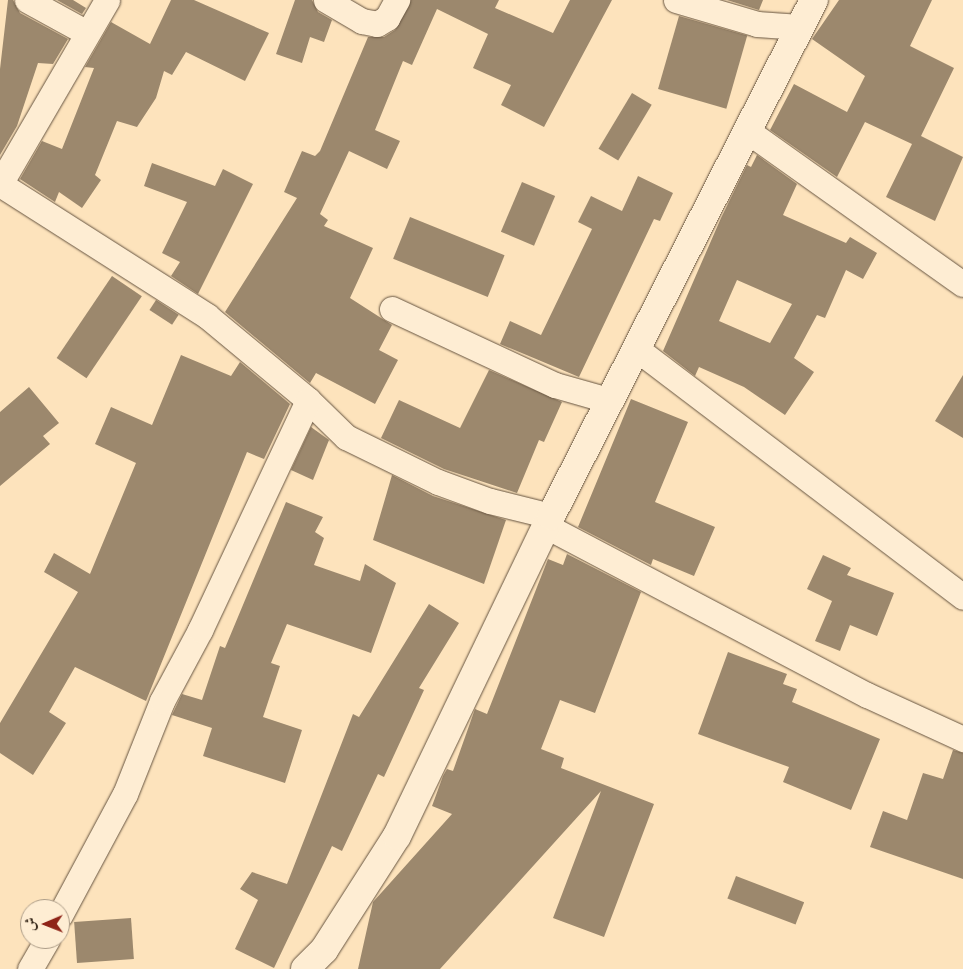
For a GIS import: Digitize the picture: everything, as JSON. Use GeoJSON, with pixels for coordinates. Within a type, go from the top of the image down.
{"type":"FeatureCollection","features":[{"type":"Feature","properties":{"kind":"main road"},"geometry":{"type":"LineString","coordinates":[[305,969],[324,950],[397,836],[548,521],[638,350],[746,130],[814,0]]}},
{"type":"Feature","properties":{"kind":"street"},"geometry":{"type":"LineString","coordinates":[[27,0],[87,34]]}},
{"type":"Feature","properties":{"kind":"street"},"geometry":{"type":"LineString","coordinates":[[107,0],[0,184],[200,311],[308,400],[346,437],[378,456],[490,501],[548,521],[868,695],[963,739]]}},
{"type":"Feature","properties":{"kind":"street"},"geometry":{"type":"LineString","coordinates":[[326,0],[362,21],[377,24],[387,18],[397,0]]}},
{"type":"Feature","properties":{"kind":"street"},"geometry":{"type":"LineString","coordinates":[[676,0],[757,24],[800,27]]}},
{"type":"Feature","properties":{"kind":"street"},"geometry":{"type":"LineString","coordinates":[[746,130],[963,284]]}},
{"type":"Feature","properties":{"kind":"street"},"geometry":{"type":"LineString","coordinates":[[392,309],[556,385],[611,401]]}},
{"type":"Feature","properties":{"kind":"street"},"geometry":{"type":"LineString","coordinates":[[638,350],[963,597]]}},
{"type":"Feature","properties":{"kind":"street"},"geometry":{"type":"LineString","coordinates":[[69,899],[125,794],[162,701],[200,630],[308,400]]}},
{"type":"Feature","properties":{"kind":"street"},"geometry":{"type":"LineString","coordinates":[[30,969],[41,949]]}},
{"type":"Feature","properties":{"kind":"building"},"geometry":{"type":"Polygon","coordinates":[[[8,0],[13,0],[20,13],[68,39],[53,64],[38,63],[17,126],[0,155],[0,69],[8,0]]]}},
{"type":"Feature","properties":{"kind":"building"},"geometry":{"type":"Polygon","coordinates":[[[57,0],[73,0],[86,8],[82,14],[57,0]]]}},
{"type":"Feature","properties":{"kind":"building"},"geometry":{"type":"Polygon","coordinates":[[[171,0],[194,0],[269,33],[245,81],[186,52],[172,75],[164,71],[156,98],[137,127],[117,121],[95,175],[101,180],[82,208],[59,192],[55,202],[20,179],[42,141],[62,149],[94,68],[85,67],[111,22],[150,44],[171,0]]]}},
{"type":"Feature","properties":{"kind":"building"},"geometry":{"type":"Polygon","coordinates":[[[295,0],[312,0],[318,12],[332,20],[324,42],[310,37],[302,63],[276,54],[295,0]]]}},
{"type":"Feature","properties":{"kind":"building"},"geometry":{"type":"Polygon","coordinates":[[[411,0],[499,0],[495,8],[553,33],[570,0],[612,0],[544,127],[501,105],[511,85],[473,68],[488,34],[437,9],[412,65],[403,61],[375,130],[400,141],[387,169],[349,151],[320,214],[328,220],[324,226],[373,248],[350,298],[392,325],[379,350],[398,360],[375,404],[316,373],[310,383],[225,312],[297,198],[284,192],[302,151],[315,156],[320,151],[368,37],[384,37],[395,30],[411,0]]]}},
{"type":"Feature","properties":{"kind":"building"},"geometry":{"type":"Polygon","coordinates":[[[727,0],[763,0],[759,10],[727,0]]]}},
{"type":"Feature","properties":{"kind":"building"},"geometry":{"type":"Polygon","coordinates":[[[839,0],[932,0],[910,46],[954,68],[921,136],[963,157],[935,221],[886,197],[912,144],[865,122],[837,177],[770,130],[794,84],[847,112],[865,76],[812,39],[839,0]]]}},
{"type":"Feature","properties":{"kind":"building"},"geometry":{"type":"Polygon","coordinates":[[[679,16],[747,36],[726,109],[658,89],[679,16]]]}},
{"type":"Feature","properties":{"kind":"building"},"geometry":{"type":"Polygon","coordinates":[[[632,93],[652,105],[618,161],[599,149],[632,93]]]}},
{"type":"Feature","properties":{"kind":"building"},"geometry":{"type":"Polygon","coordinates":[[[757,155],[797,184],[783,215],[846,243],[850,237],[877,253],[863,279],[846,270],[825,318],[817,315],[794,358],[814,372],[785,415],[744,387],[699,367],[695,376],[663,351],[721,218],[747,165],[751,167],[757,155]],[[737,280],[719,321],[770,343],[792,304],[737,280]]]}},
{"type":"Feature","properties":{"kind":"building"},"geometry":{"type":"Polygon","coordinates":[[[152,163],[215,186],[223,169],[253,184],[198,294],[171,276],[180,262],[162,253],[187,202],[144,186],[152,163]]]}},
{"type":"Feature","properties":{"kind":"building"},"geometry":{"type":"Polygon","coordinates":[[[638,176],[673,193],[660,221],[654,219],[579,377],[500,344],[510,321],[541,335],[592,229],[578,222],[591,196],[622,211],[638,176]]]}},
{"type":"Feature","properties":{"kind":"building"},"geometry":{"type":"Polygon","coordinates":[[[522,182],[555,196],[534,246],[501,232],[522,182]]]}},
{"type":"Feature","properties":{"kind":"building"},"geometry":{"type":"Polygon","coordinates":[[[410,217],[505,255],[488,297],[393,259],[410,217]]]}},
{"type":"Feature","properties":{"kind":"building"},"geometry":{"type":"Polygon","coordinates":[[[112,276],[142,296],[86,378],[57,358],[112,276]]]}},
{"type":"Feature","properties":{"kind":"building"},"geometry":{"type":"Polygon","coordinates":[[[156,300],[179,315],[172,325],[149,310],[156,300]]]}},
{"type":"Feature","properties":{"kind":"building"},"geometry":{"type":"Polygon","coordinates":[[[181,355],[231,376],[240,362],[290,404],[264,459],[247,452],[146,701],[75,667],[49,712],[66,723],[33,775],[0,753],[0,723],[78,592],[44,572],[54,553],[90,574],[136,463],[95,444],[111,407],[152,425],[181,355]]]}},
{"type":"Feature","properties":{"kind":"building"},"geometry":{"type":"Polygon","coordinates":[[[489,370],[562,402],[544,442],[539,440],[517,493],[444,469],[381,438],[399,400],[460,428],[489,370]]]}},
{"type":"Feature","properties":{"kind":"building"},"geometry":{"type":"Polygon","coordinates":[[[963,375],[963,438],[935,421],[963,375]]]}},
{"type":"Feature","properties":{"kind":"building"},"geometry":{"type":"Polygon","coordinates":[[[29,387],[59,423],[43,436],[50,444],[0,486],[0,412],[29,387]]]}},
{"type":"Feature","properties":{"kind":"building"},"geometry":{"type":"Polygon","coordinates":[[[631,399],[688,422],[655,502],[715,527],[694,576],[653,559],[651,565],[578,527],[631,399]]]}},
{"type":"Feature","properties":{"kind":"building"},"geometry":{"type":"Polygon","coordinates":[[[311,427],[329,440],[313,480],[291,470],[311,427]]]}},
{"type":"Feature","properties":{"kind":"building"},"geometry":{"type":"Polygon","coordinates":[[[392,475],[433,496],[506,520],[484,584],[373,540],[392,475]]]}},
{"type":"Feature","properties":{"kind":"building"},"geometry":{"type":"Polygon","coordinates":[[[286,502],[323,517],[315,532],[324,538],[314,565],[360,581],[365,564],[396,583],[371,653],[287,624],[271,663],[280,666],[263,717],[302,730],[285,783],[203,756],[212,728],[172,715],[182,694],[202,700],[220,646],[225,648],[286,502]]]}},
{"type":"Feature","properties":{"kind":"building"},"geometry":{"type":"Polygon","coordinates":[[[567,554],[641,592],[595,713],[560,700],[541,749],[564,758],[561,768],[654,804],[604,937],[553,918],[601,791],[440,969],[358,969],[373,902],[452,814],[432,806],[443,776],[447,769],[453,771],[475,709],[487,714],[548,559],[563,565],[567,554]]]}},
{"type":"Feature","properties":{"kind":"building"},"geometry":{"type":"Polygon","coordinates":[[[823,555],[851,568],[847,575],[894,593],[877,636],[850,625],[840,651],[815,641],[832,601],[807,589],[823,555]]]}},
{"type":"Feature","properties":{"kind":"building"},"geometry":{"type":"Polygon","coordinates":[[[429,604],[459,623],[419,688],[424,690],[384,777],[378,774],[342,851],[332,846],[274,968],[235,949],[258,900],[240,889],[252,872],[287,884],[353,714],[359,717],[429,604]]]}},
{"type":"Feature","properties":{"kind":"building"},"geometry":{"type":"Polygon","coordinates":[[[728,652],[787,674],[783,684],[797,689],[792,702],[880,739],[851,810],[783,782],[789,767],[698,734],[728,652]]]}},
{"type":"Feature","properties":{"kind":"building"},"geometry":{"type":"Polygon","coordinates":[[[953,750],[963,753],[963,879],[870,847],[883,811],[907,820],[923,773],[943,779],[953,750]]]}},
{"type":"Feature","properties":{"kind":"building"},"geometry":{"type":"Polygon","coordinates":[[[736,876],[804,902],[796,925],[727,898],[736,876]]]}},
{"type":"Feature","properties":{"kind":"building"},"geometry":{"type":"Polygon","coordinates":[[[131,918],[134,959],[77,963],[74,922],[131,918]]]}}]}
